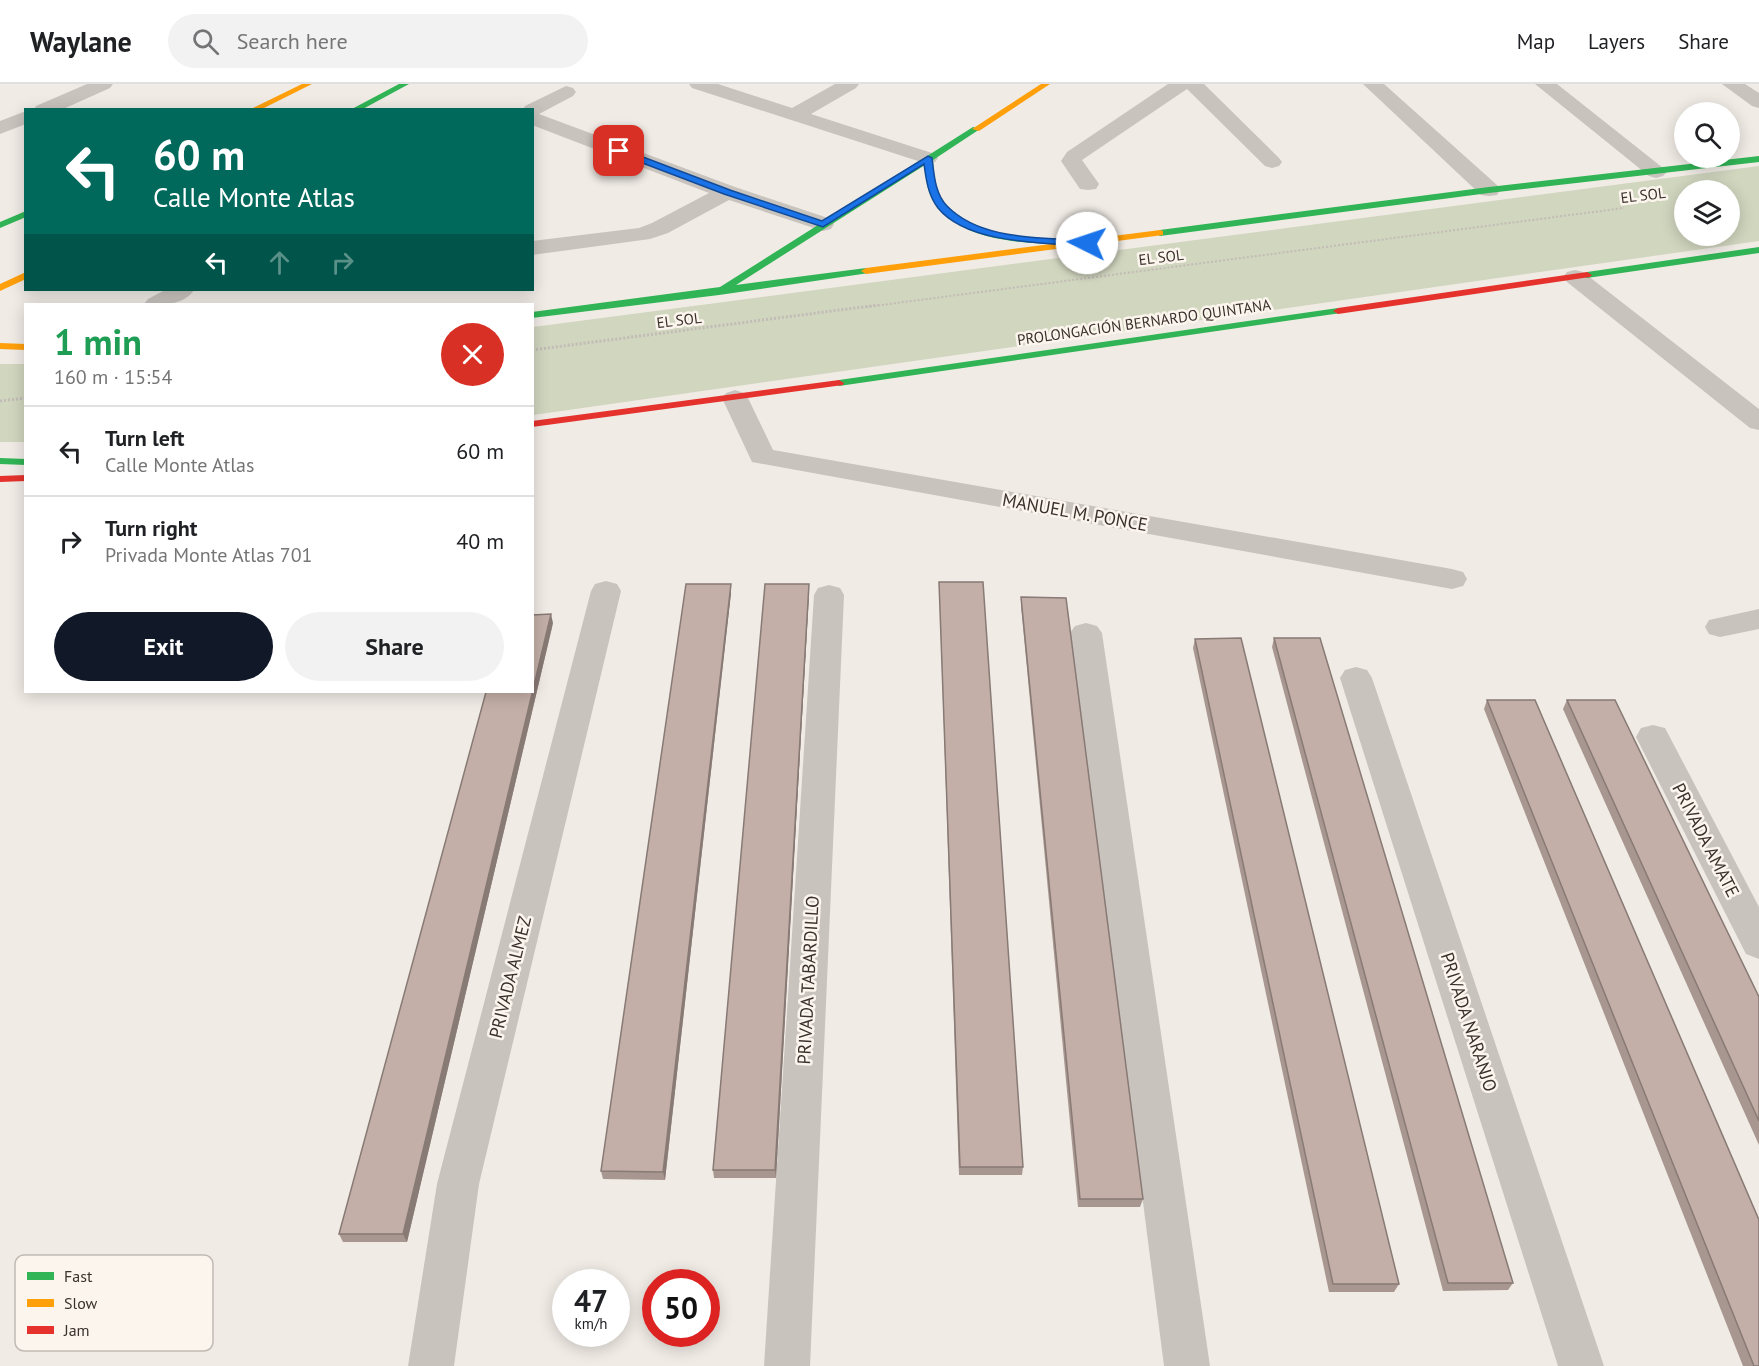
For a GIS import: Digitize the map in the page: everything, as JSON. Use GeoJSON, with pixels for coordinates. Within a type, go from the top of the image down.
{"type":"FeatureCollection","features":[{"type":"Feature","properties":{"kind":"main road"},"geometry":{"type":"LineString","coordinates":[[257,108],[308,84]]}},
{"type":"Feature","properties":{"kind":"main road"},"geometry":{"type":"LineString","coordinates":[[358,108],[405,84]]}},
{"type":"Feature","properties":{"kind":"main road"},"geometry":{"type":"LineString","coordinates":[[719,292],[1046,84]]}},
{"type":"Feature","properties":{"kind":"main road"},"geometry":{"type":"LineString","coordinates":[[928,158],[931,186],[942,207],[972,229],[1021,239],[1087,243]]}},
{"type":"Feature","properties":{"kind":"main road"},"geometry":{"type":"LineString","coordinates":[[534,315],[1489,190],[1759,159]]}},
{"type":"Feature","properties":{"kind":"main road"},"geometry":{"type":"LineString","coordinates":[[0,225],[24,215]]}},
{"type":"Feature","properties":{"kind":"main road","name":"PROLONGACIÓN BERNARDO QUINTANA"},"geometry":{"type":"LineString","coordinates":[[534,424],[735,398],[1759,250]]}},
{"type":"Feature","properties":{"kind":"main road"},"geometry":{"type":"LineString","coordinates":[[0,288],[24,276]]}},
{"type":"Feature","properties":{"kind":"main road"},"geometry":{"type":"LineString","coordinates":[[0,346],[24,347]]}},
{"type":"Feature","properties":{"kind":"main road"},"geometry":{"type":"LineString","coordinates":[[0,461],[24,462]]}},
{"type":"Feature","properties":{"kind":"main road"},"geometry":{"type":"LineString","coordinates":[[0,479],[24,478]]}},
{"type":"Feature","properties":{"kind":"street"},"geometry":{"type":"LineString","coordinates":[[48,108],[103,84]]}},
{"type":"Feature","properties":{"kind":"street"},"geometry":{"type":"LineString","coordinates":[[699,84],[928,158]]}},
{"type":"Feature","properties":{"kind":"street"},"geometry":{"type":"LineString","coordinates":[[794,115],[849,84]]}},
{"type":"Feature","properties":{"kind":"street"},"geometry":{"type":"LineString","coordinates":[[1088,184],[1071,161],[1074,156],[1181,84]]}},
{"type":"Feature","properties":{"kind":"street"},"geometry":{"type":"LineString","coordinates":[[1193,84],[1272,162]]}},
{"type":"Feature","properties":{"kind":"street"},"geometry":{"type":"LineString","coordinates":[[1373,84],[1489,190]]}},
{"type":"Feature","properties":{"kind":"street"},"geometry":{"type":"LineString","coordinates":[[1545,84],[1656,172]]}},
{"type":"Feature","properties":{"kind":"street"},"geometry":{"type":"LineString","coordinates":[[1732,84],[1759,102]]}},
{"type":"Feature","properties":{"kind":"street"},"geometry":{"type":"LineString","coordinates":[[534,109],[566,92]]}},
{"type":"Feature","properties":{"kind":"street"},"geometry":{"type":"LineString","coordinates":[[0,130],[24,118]]}},
{"type":"Feature","properties":{"kind":"street"},"geometry":{"type":"LineString","coordinates":[[534,119],[727,192],[823,224]]}},
{"type":"Feature","properties":{"kind":"street"},"geometry":{"type":"LineString","coordinates":[[0,130],[24,140]]}},
{"type":"Feature","properties":{"kind":"street"},"geometry":{"type":"LineString","coordinates":[[534,248],[642,234],[660,228],[727,192]]}},
{"type":"Feature","properties":{"kind":"street"},"geometry":{"type":"LineString","coordinates":[[534,230],[570,243]]}},
{"type":"Feature","properties":{"kind":"street"},"geometry":{"type":"LineString","coordinates":[[1575,277],[1759,422]]}},
{"type":"Feature","properties":{"kind":"street"},"geometry":{"type":"LineString","coordinates":[[158,303],[180,291]]}},
{"type":"Feature","properties":{"kind":"street","name":"MANUEL M. PONCE"},"geometry":{"type":"LineString","coordinates":[[735,398],[762,456],[1452,579]]}},
{"type":"Feature","properties":{"kind":"street","name":"PRIVADA ALMEZ"},"geometry":{"type":"LineString","coordinates":[[431,1366],[458,1184],[606,591]]}},
{"type":"Feature","properties":{"kind":"street","name":"PRIVADA TABARDILLO"},"geometry":{"type":"LineString","coordinates":[[787,1366],[830,595]]}},
{"type":"Feature","properties":{"kind":"street"},"geometry":{"type":"LineString","coordinates":[[1720,627],[1759,619]]}},
{"type":"Feature","properties":{"kind":"street"},"geometry":{"type":"LineString","coordinates":[[1086,633],[1187,1366]]}},
{"type":"Feature","properties":{"kind":"street","name":"PRIVADA NARANJO"},"geometry":{"type":"LineString","coordinates":[[1356,678],[1581,1366]]}},
{"type":"Feature","properties":{"kind":"street","name":"PRIVADA AMATE"},"geometry":{"type":"LineString","coordinates":[[1653,737],[1759,943]]}},
{"type":"Feature","properties":{"kind":"path","name":"EL SOL"},"geometry":{"type":"LineString","coordinates":[[534,350],[1625,207]]}},
{"type":"Feature","properties":{"kind":"path"},"geometry":{"type":"LineString","coordinates":[[0,400],[24,398]]}},
{"type":"Feature","properties":{"kind":"green space"},"geometry":{"type":"Polygon","coordinates":[[[1759,166],[1759,241],[1740,244],[1740,180],[1674,180],[1674,246],[1724,246],[534,415],[534,327],[1759,166]]]}},
{"type":"Feature","properties":{"kind":"green space"},"geometry":{"type":"Polygon","coordinates":[[[0,364],[24,364],[24,442],[0,442],[0,364]]]}},
{"type":"Feature","properties":{"kind":"building"},"geometry":{"type":"Polygon","coordinates":[[[939,582],[983,582],[1023,1167],[960,1167],[939,582]]]}},
{"type":"Feature","properties":{"kind":"building"},"geometry":{"type":"Polygon","coordinates":[[[686,584],[731,584],[663,1172],[601,1171],[686,584]]]}},
{"type":"Feature","properties":{"kind":"building"},"geometry":{"type":"Polygon","coordinates":[[[765,584],[809,584],[775,1170],[713,1170],[765,584]]]}},
{"type":"Feature","properties":{"kind":"building"},"geometry":{"type":"Polygon","coordinates":[[[1021,597],[1066,598],[1143,1199],[1080,1199],[1021,597]]]}},
{"type":"Feature","properties":{"kind":"building"},"geometry":{"type":"Polygon","coordinates":[[[551,614],[534,685],[534,615],[551,614]]]}},
{"type":"Feature","properties":{"kind":"building"},"geometry":{"type":"Polygon","coordinates":[[[1241,638],[1399,1284],[1333,1284],[1195,639],[1241,638]]]}},
{"type":"Feature","properties":{"kind":"building"},"geometry":{"type":"Polygon","coordinates":[[[1274,638],[1320,638],[1513,1283],[1448,1283],[1274,638]]]}},
{"type":"Feature","properties":{"kind":"building"},"geometry":{"type":"Polygon","coordinates":[[[486,693],[532,693],[403,1234],[339,1234],[486,693]]]}},
{"type":"Feature","properties":{"kind":"building"},"geometry":{"type":"Polygon","coordinates":[[[1487,700],[1535,700],[1759,1220],[1759,1366],[1754,1366],[1487,700]]]}},
{"type":"Feature","properties":{"kind":"building"},"geometry":{"type":"Polygon","coordinates":[[[1567,700],[1615,700],[1759,997],[1759,1121],[1567,700]]]}},
{"type":"Feature","properties":{"kind":"traffic: fast"},"geometry":{"type":"LineString","coordinates":[[358,108],[405,84]]}},
{"type":"Feature","properties":{"kind":"traffic: fast"},"geometry":{"type":"LineString","coordinates":[[719,292],[976,129]]}},
{"type":"Feature","properties":{"kind":"traffic: fast"},"geometry":{"type":"LineString","coordinates":[[928,158],[936,198],[951,216],[967,225],[1007,237],[1087,243]]}},
{"type":"Feature","properties":{"kind":"traffic: fast"},"geometry":{"type":"LineString","coordinates":[[1160,233],[1489,190],[1759,159]]}},
{"type":"Feature","properties":{"kind":"traffic: fast"},"geometry":{"type":"LineString","coordinates":[[0,225],[24,215]]}},
{"type":"Feature","properties":{"kind":"traffic: fast"},"geometry":{"type":"LineString","coordinates":[[1587,275],[1759,250]]}},
{"type":"Feature","properties":{"kind":"traffic: fast"},"geometry":{"type":"LineString","coordinates":[[534,315],[866,271]]}},
{"type":"Feature","properties":{"kind":"traffic: fast"},"geometry":{"type":"LineString","coordinates":[[839,383],[1338,311]]}},
{"type":"Feature","properties":{"kind":"traffic: fast"},"geometry":{"type":"LineString","coordinates":[[0,461],[24,462]]}},
{"type":"Feature","properties":{"kind":"traffic: slow"},"geometry":{"type":"LineString","coordinates":[[257,108],[308,84]]}},
{"type":"Feature","properties":{"kind":"traffic: slow"},"geometry":{"type":"LineString","coordinates":[[976,129],[1046,84]]}},
{"type":"Feature","properties":{"kind":"traffic: slow"},"geometry":{"type":"LineString","coordinates":[[866,271],[1160,233]]}},
{"type":"Feature","properties":{"kind":"traffic: slow"},"geometry":{"type":"LineString","coordinates":[[0,288],[24,276]]}},
{"type":"Feature","properties":{"kind":"traffic: slow"},"geometry":{"type":"LineString","coordinates":[[0,346],[24,347]]}},
{"type":"Feature","properties":{"kind":"traffic: jam"},"geometry":{"type":"LineString","coordinates":[[1338,311],[1587,275]]}},
{"type":"Feature","properties":{"kind":"traffic: jam"},"geometry":{"type":"LineString","coordinates":[[534,424],[839,383]]}},
{"type":"Feature","properties":{"kind":"traffic: jam"},"geometry":{"type":"LineString","coordinates":[[0,479],[24,478]]}},
{"type":"Feature","properties":{"kind":"route"},"geometry":{"type":"LineString","coordinates":[[619,151],[727,192],[823,224],[928,158],[931,186],[942,207],[972,229],[1021,239],[1087,243]]}}]}
